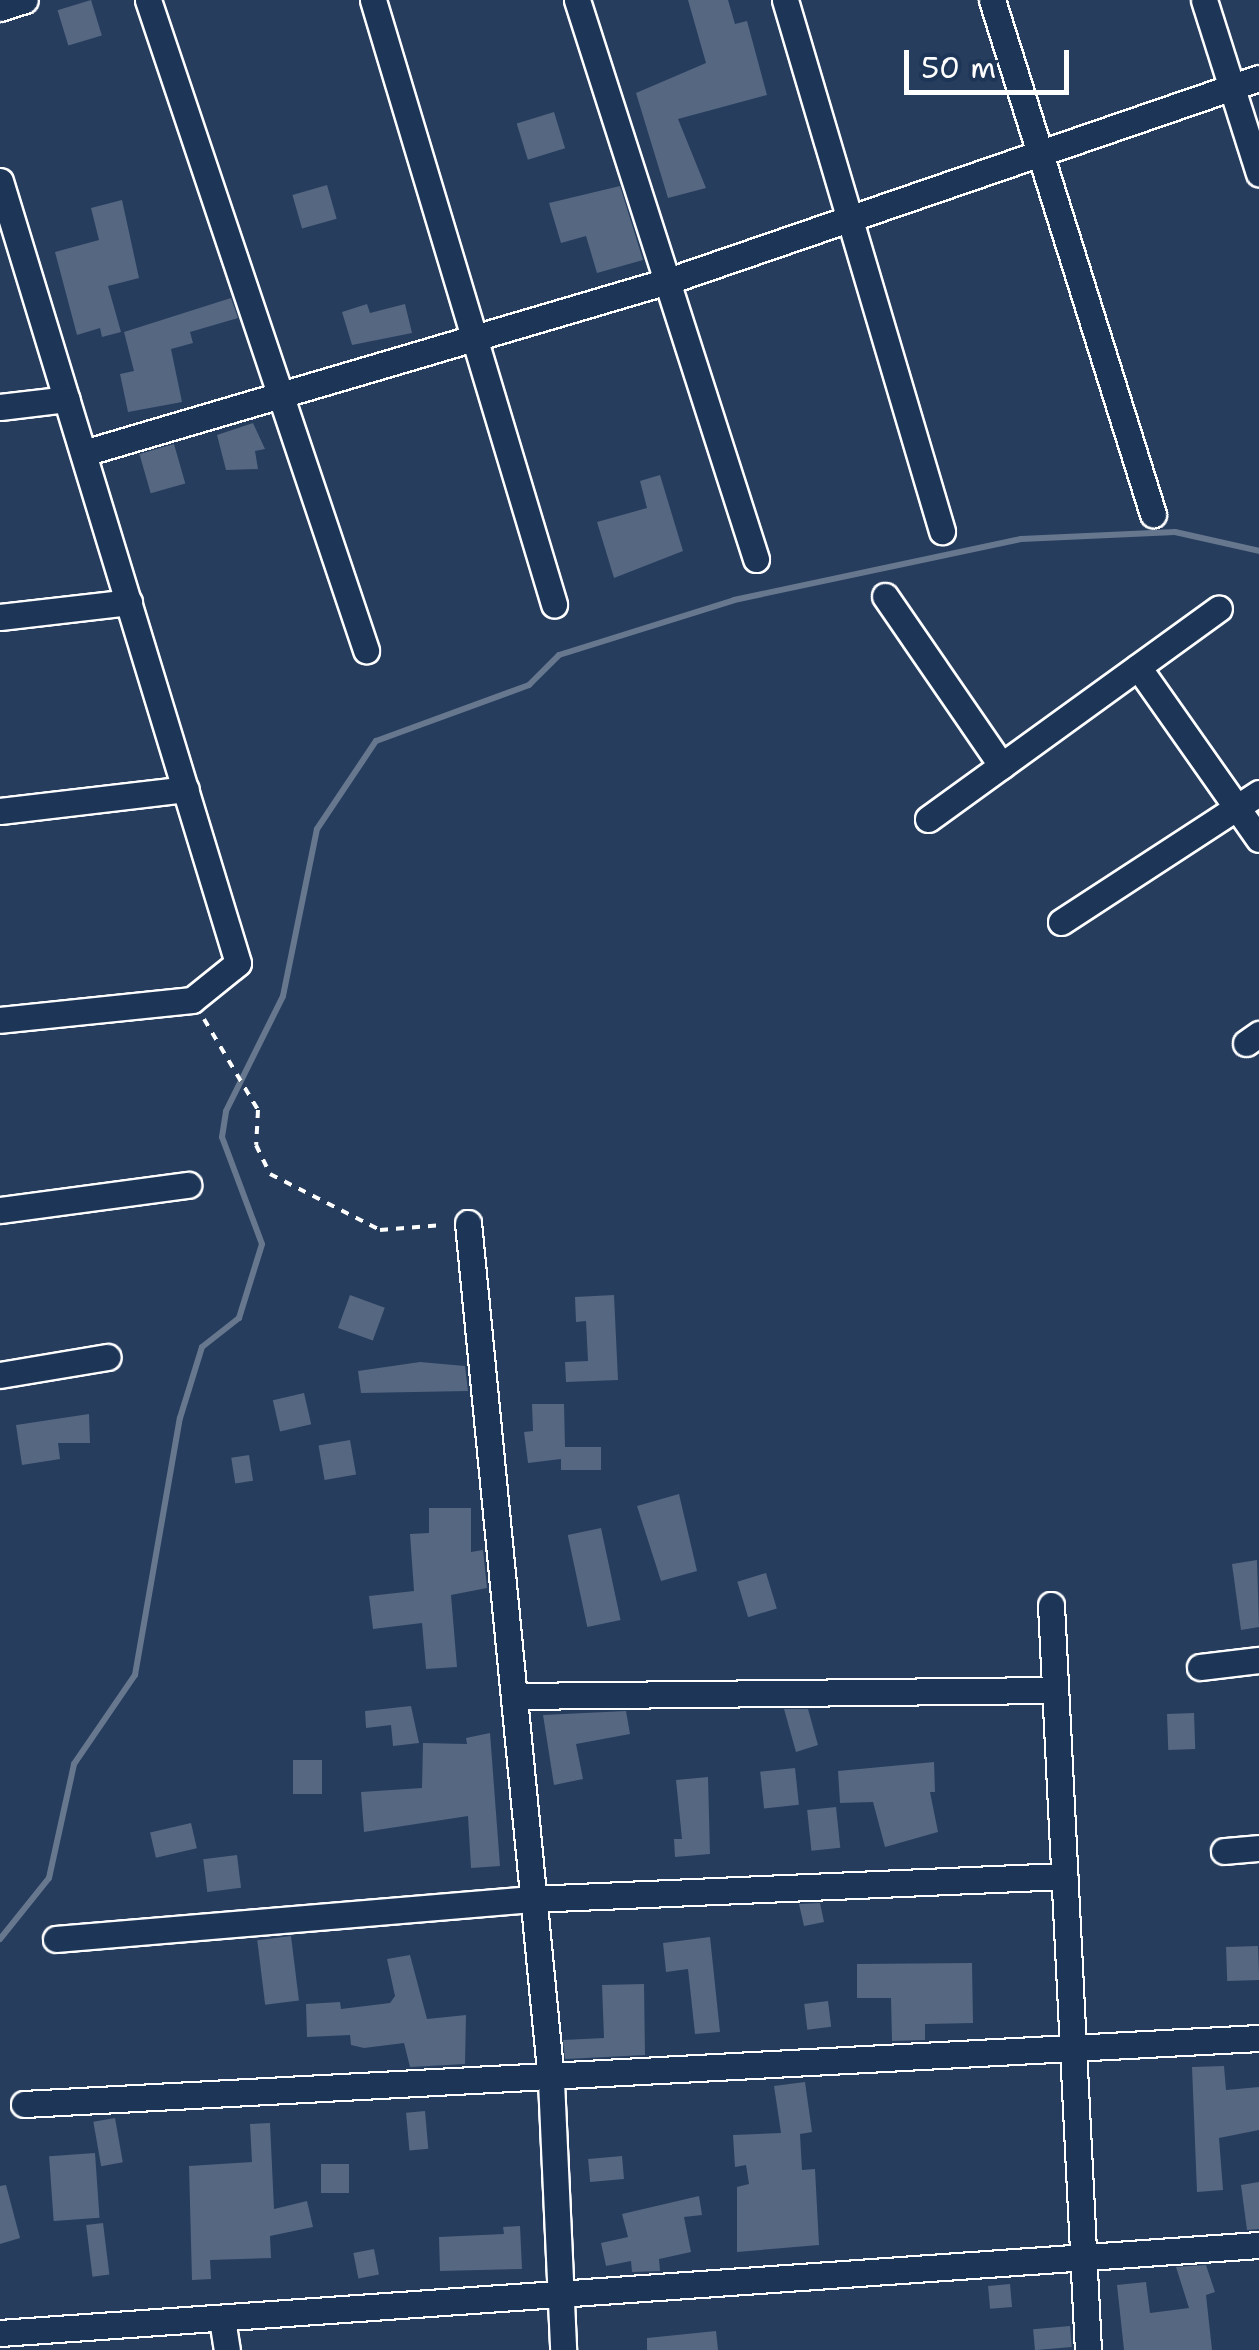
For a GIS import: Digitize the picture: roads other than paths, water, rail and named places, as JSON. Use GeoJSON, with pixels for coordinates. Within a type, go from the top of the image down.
{"type":"FeatureCollection","features":[{"type":"Feature","properties":{"kind":"street"},"geometry":{"type":"LineString","coordinates":[[0,8],[24,0]]}},
{"type":"Feature","properties":{"kind":"street"},"geometry":{"type":"LineString","coordinates":[[148,0],[366,650]]}},
{"type":"Feature","properties":{"kind":"street"},"geometry":{"type":"LineString","coordinates":[[373,0],[554,604]]}},
{"type":"Feature","properties":{"kind":"street"},"geometry":{"type":"LineString","coordinates":[[577,0],[671,280],[756,560]]}},
{"type":"Feature","properties":{"kind":"street"},"geometry":{"type":"LineString","coordinates":[[784,0],[851,215],[942,532]]}},
{"type":"Feature","properties":{"kind":"street"},"geometry":{"type":"LineString","coordinates":[[992,0],[1153,514]]}},
{"type":"Feature","properties":{"kind":"street"},"geometry":{"type":"LineString","coordinates":[[1204,0],[1259,172]]}},
{"type":"Feature","properties":{"kind":"street"},"geometry":{"type":"LineString","coordinates":[[87,452],[671,280],[1259,78]]}},
{"type":"Feature","properties":{"kind":"street"},"geometry":{"type":"LineString","coordinates":[[0,180],[5,216],[87,452],[238,963],[192,1000],[0,1020]]}},
{"type":"Feature","properties":{"kind":"street"},"geometry":{"type":"LineString","coordinates":[[0,407],[66,398]]}},
{"type":"Feature","properties":{"kind":"street"},"geometry":{"type":"LineString","coordinates":[[885,596],[1002,766]]}},
{"type":"Feature","properties":{"kind":"street"},"geometry":{"type":"LineString","coordinates":[[0,617],[129,602]]}},
{"type":"Feature","properties":{"kind":"street"},"geometry":{"type":"LineString","coordinates":[[928,819],[1219,608]]}},
{"type":"Feature","properties":{"kind":"street"},"geometry":{"type":"LineString","coordinates":[[1138,667],[1248,800],[1259,839]]}},
{"type":"Feature","properties":{"kind":"street"},"geometry":{"type":"LineString","coordinates":[[0,810],[186,789]]}},
{"type":"Feature","properties":{"kind":"street"},"geometry":{"type":"LineString","coordinates":[[1062,922],[1248,800]]}},
{"type":"Feature","properties":{"kind":"street"},"geometry":{"type":"LineString","coordinates":[[0,1210],[188,1184]]}},
{"type":"Feature","properties":{"kind":"street"},"geometry":{"type":"LineString","coordinates":[[468,1223],[551,2081],[563,2350]]}},
{"type":"Feature","properties":{"kind":"street"},"geometry":{"type":"LineString","coordinates":[[0,1375],[108,1357]]}},
{"type":"Feature","properties":{"kind":"street"},"geometry":{"type":"LineString","coordinates":[[1051,1605],[1077,2052],[1088,2350]]}},
{"type":"Feature","properties":{"kind":"street"},"geometry":{"type":"LineString","coordinates":[[1200,1667],[1259,1660]]}},
{"type":"Feature","properties":{"kind":"street"},"geometry":{"type":"LineString","coordinates":[[515,1696],[1055,1690]]}},
{"type":"Feature","properties":{"kind":"street"},"geometry":{"type":"LineString","coordinates":[[1224,1851],[1259,1848]]}},
{"type":"Feature","properties":{"kind":"street"},"geometry":{"type":"LineString","coordinates":[[56,1939],[532,1899],[1065,1876]]}},
{"type":"Feature","properties":{"kind":"street"},"geometry":{"type":"LineString","coordinates":[[24,2104],[551,2081],[1259,2038]]}},
{"type":"Feature","properties":{"kind":"street"},"geometry":{"type":"LineString","coordinates":[[0,2333],[562,2291],[1259,2246]]}},
{"type":"Feature","properties":{"kind":"street"},"geometry":{"type":"LineString","coordinates":[[222,2319],[227,2350]]}},
{"type":"Feature","properties":{"kind":"waterway"},"geometry":{"type":"LineString","coordinates":[[0,1939],[49,1878],[74,1764],[135,1675],[180,1418],[202,1347],[239,1318],[262,1244],[222,1137],[226,1111],[283,996],[317,829],[376,741],[529,685],[559,655],[734,600],[1021,539],[1175,532],[1259,551]]}}]}
